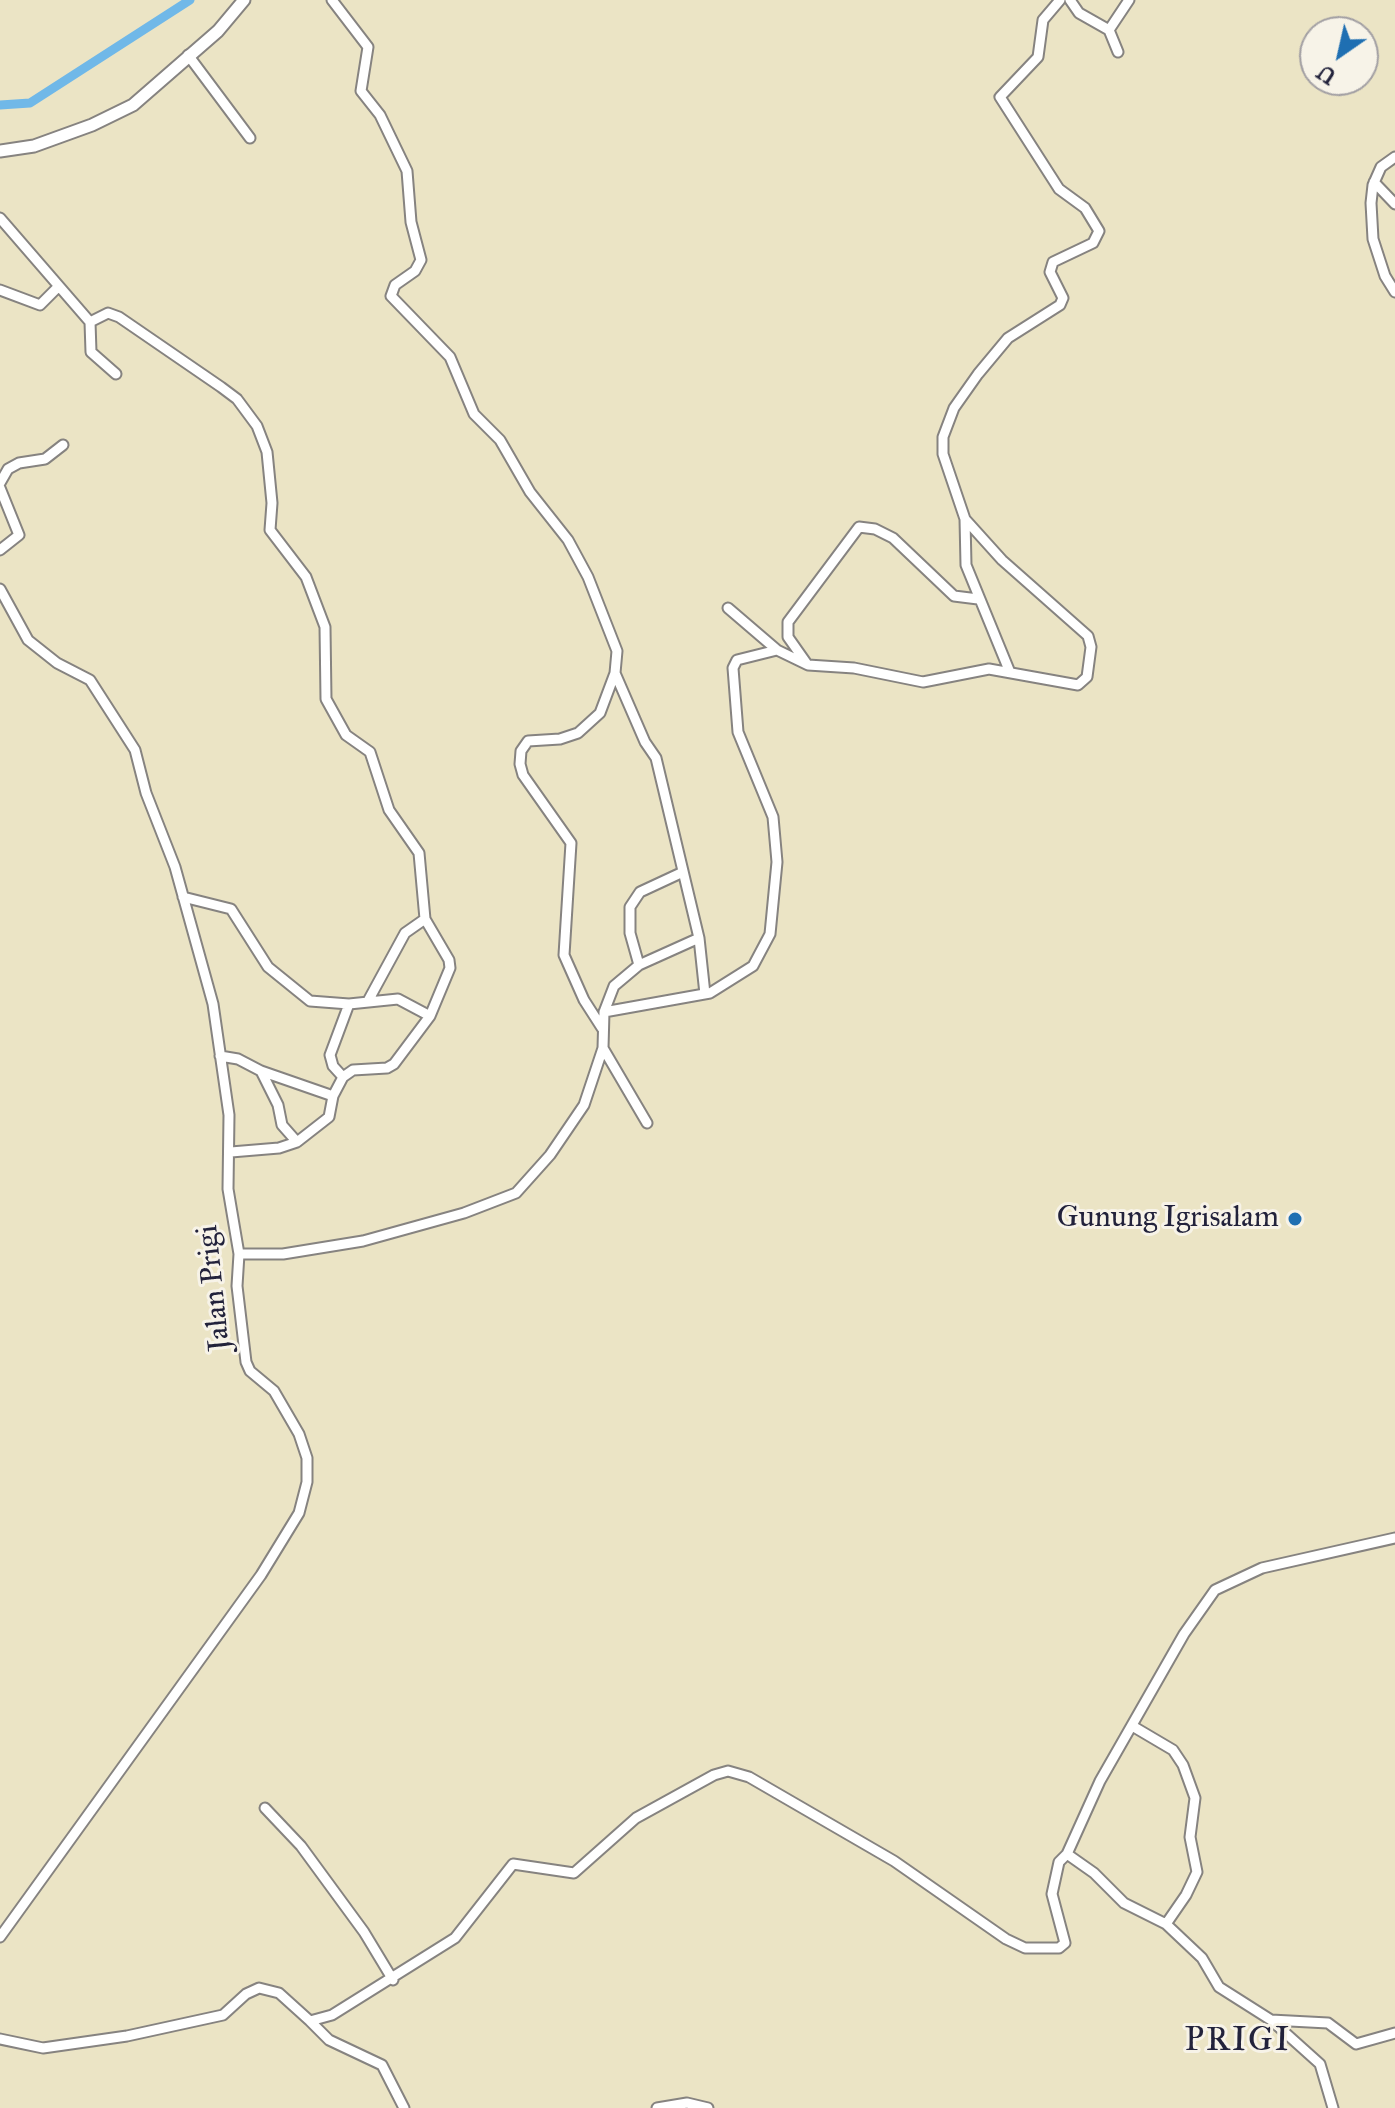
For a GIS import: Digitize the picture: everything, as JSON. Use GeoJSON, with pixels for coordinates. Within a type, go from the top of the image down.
{"type":"FeatureCollection","features":[{"type":"Feature","properties":{"kind":"main road"},"geometry":{"type":"LineString","coordinates":[[0,151],[34,146],[116,115],[133,105],[218,31],[244,0]]}},
{"type":"Feature","properties":{"kind":"street"},"geometry":{"type":"LineString","coordinates":[[332,0],[368,47],[361,91],[380,115],[407,171],[411,222],[421,260],[415,271],[395,285],[391,296],[445,350],[474,414],[500,440],[530,492],[568,540],[617,651],[615,673],[606,701],[593,721],[578,733],[560,739],[528,741],[521,751],[520,764],[523,775],[571,843],[564,955],[584,1000],[603,1031]]}},
{"type":"Feature","properties":{"kind":"street"},"geometry":{"type":"LineString","coordinates":[[1009,670],[966,565],[965,519],[943,454],[943,437],[954,408],[1008,338],[1060,305],[1063,298],[1050,267],[1053,262],[1095,242],[1099,231],[1085,208],[1059,189],[1000,97],[1038,57],[1043,20],[1060,0]]}},
{"type":"Feature","properties":{"kind":"street"},"geometry":{"type":"LineString","coordinates":[[1070,0],[1079,13],[1109,30],[1118,52]]}},
{"type":"Feature","properties":{"kind":"street"},"geometry":{"type":"LineString","coordinates":[[1109,30],[1129,0]]}},
{"type":"Feature","properties":{"kind":"street"},"geometry":{"type":"LineString","coordinates":[[188,55],[250,138]]}},
{"type":"Feature","properties":{"kind":"street"},"geometry":{"type":"LineString","coordinates":[[1395,157],[1383,164],[1374,182],[1373,239],[1385,276],[1395,292]]}},
{"type":"Feature","properties":{"kind":"street"},"geometry":{"type":"LineString","coordinates":[[1374,182],[1395,204]]}},
{"type":"Feature","properties":{"kind":"street"},"geometry":{"type":"LineString","coordinates":[[0,218],[90,322],[91,352],[116,374]]}},
{"type":"Feature","properties":{"kind":"street"},"geometry":{"type":"LineString","coordinates":[[0,290],[37,305],[58,287]]}},
{"type":"Feature","properties":{"kind":"street"},"geometry":{"type":"LineString","coordinates":[[90,322],[108,313],[119,317],[237,399],[257,426],[267,452],[272,503],[270,530],[306,577],[325,627],[326,699],[346,735],[370,752],[389,810],[419,853],[425,919],[450,968],[430,1016],[394,1064],[387,1068],[353,1070],[343,1077],[324,1124],[297,1142],[279,1148],[231,1152]]}},
{"type":"Feature","properties":{"kind":"street"},"geometry":{"type":"LineString","coordinates":[[0,550],[19,535],[0,485],[8,469],[19,463],[45,459],[63,445]]}},
{"type":"Feature","properties":{"kind":"street"},"geometry":{"type":"LineString","coordinates":[[728,608],[777,650],[808,665],[854,668],[923,682],[989,669],[1081,684],[1087,677],[1089,640],[1002,560],[965,519]]}},
{"type":"Feature","properties":{"kind":"street"},"geometry":{"type":"LineString","coordinates":[[808,665],[788,637],[788,622],[859,527],[875,529],[893,538],[954,596],[978,599]]}},
{"type":"Feature","properties":{"kind":"street","name":"Jalan Prigi"},"geometry":{"type":"LineString","coordinates":[[0,589],[28,640],[50,658],[90,680],[135,750],[206,973],[231,1152],[228,1189],[239,1254],[237,1286],[246,1362],[250,1371],[274,1391],[299,1434],[307,1458],[307,1482],[299,1513],[261,1575],[0,1937]]}},
{"type":"Feature","properties":{"kind":"street"},"geometry":{"type":"LineString","coordinates":[[604,1012],[705,994],[726,985],[753,966],[770,934],[777,862],[773,817],[738,732],[733,668],[737,660],[777,650]]}},
{"type":"Feature","properties":{"kind":"street"},"geometry":{"type":"LineString","coordinates":[[615,673],[656,758],[699,938],[705,994]]}},
{"type":"Feature","properties":{"kind":"street"},"geometry":{"type":"LineString","coordinates":[[639,965],[630,933],[630,907],[640,892],[683,872]]}},
{"type":"Feature","properties":{"kind":"street"},"geometry":{"type":"LineString","coordinates":[[183,897],[231,909],[268,967],[310,1001],[349,1004],[398,999],[430,1016]]}},
{"type":"Feature","properties":{"kind":"street"},"geometry":{"type":"LineString","coordinates":[[368,1001],[405,933],[425,919]]}},
{"type":"Feature","properties":{"kind":"street"},"geometry":{"type":"LineString","coordinates":[[239,1254],[283,1254],[363,1241],[464,1213],[516,1193],[569,1130],[584,1105],[603,1048],[604,1012],[614,986],[639,965],[699,938]]}},
{"type":"Feature","properties":{"kind":"street"},"geometry":{"type":"LineString","coordinates":[[343,1077],[333,1066],[330,1055],[349,1004]]}},
{"type":"Feature","properties":{"kind":"street"},"geometry":{"type":"LineString","coordinates":[[603,1048],[647,1123]]}},
{"type":"Feature","properties":{"kind":"street"},"geometry":{"type":"LineString","coordinates":[[220,1056],[238,1059],[261,1071],[333,1096]]}},
{"type":"Feature","properties":{"kind":"street"},"geometry":{"type":"LineString","coordinates":[[261,1071],[278,1105],[282,1125],[297,1142]]}},
{"type":"Feature","properties":{"kind":"street"},"geometry":{"type":"LineString","coordinates":[[310,2021],[342,2011],[455,1938],[513,1864],[574,1873],[636,1818],[714,1775],[728,1771],[749,1777],[894,1861],[1006,1939],[1025,1948],[1059,1948],[1065,1943],[1052,1894],[1059,1862],[1067,1854],[1100,1781],[1134,1727],[1184,1634],[1215,1590],[1262,1568],[1395,1538]]}},
{"type":"Feature","properties":{"kind":"street"},"geometry":{"type":"LineString","coordinates":[[1134,1727],[1173,1750],[1183,1765],[1195,1798],[1190,1837],[1197,1872],[1166,1924]]}},
{"type":"Feature","properties":{"kind":"street"},"geometry":{"type":"LineString","coordinates":[[265,1808],[301,1846],[364,1932],[393,1980]]}},
{"type":"Feature","properties":{"kind":"street"},"geometry":{"type":"LineString","coordinates":[[1067,1854],[1124,1903],[1166,1924],[1202,1958],[1219,1987],[1271,2020],[1320,2064],[1333,2108]]}},
{"type":"Feature","properties":{"kind":"street"},"geometry":{"type":"LineString","coordinates":[[0,2039],[43,2048],[127,2036],[223,2015],[246,1994],[259,1988],[279,1993],[329,2040],[382,2065],[404,2108]]}},
{"type":"Feature","properties":{"kind":"street"},"geometry":{"type":"LineString","coordinates":[[1271,2020],[1328,2023],[1356,2044],[1395,2033]]}},
{"type":"Feature","properties":{"kind":"street"},"geometry":{"type":"LineString","coordinates":[[657,2108],[687,2103],[708,2108]]}},
{"type":"Feature","properties":{"kind":"waterway"},"geometry":{"type":"LineString","coordinates":[[0,105],[30,103],[190,0]]}},
{"type":"Feature","properties":{"kind":"place","name":"Gunung Igrisalam"},"geometry":{"type":"Point","coordinates":[1295,1219]}},
{"type":"Feature","properties":{"kind":"district","name":"PRIGI"},"geometry":{"type":"Point","coordinates":[1238,2042]}}]}
